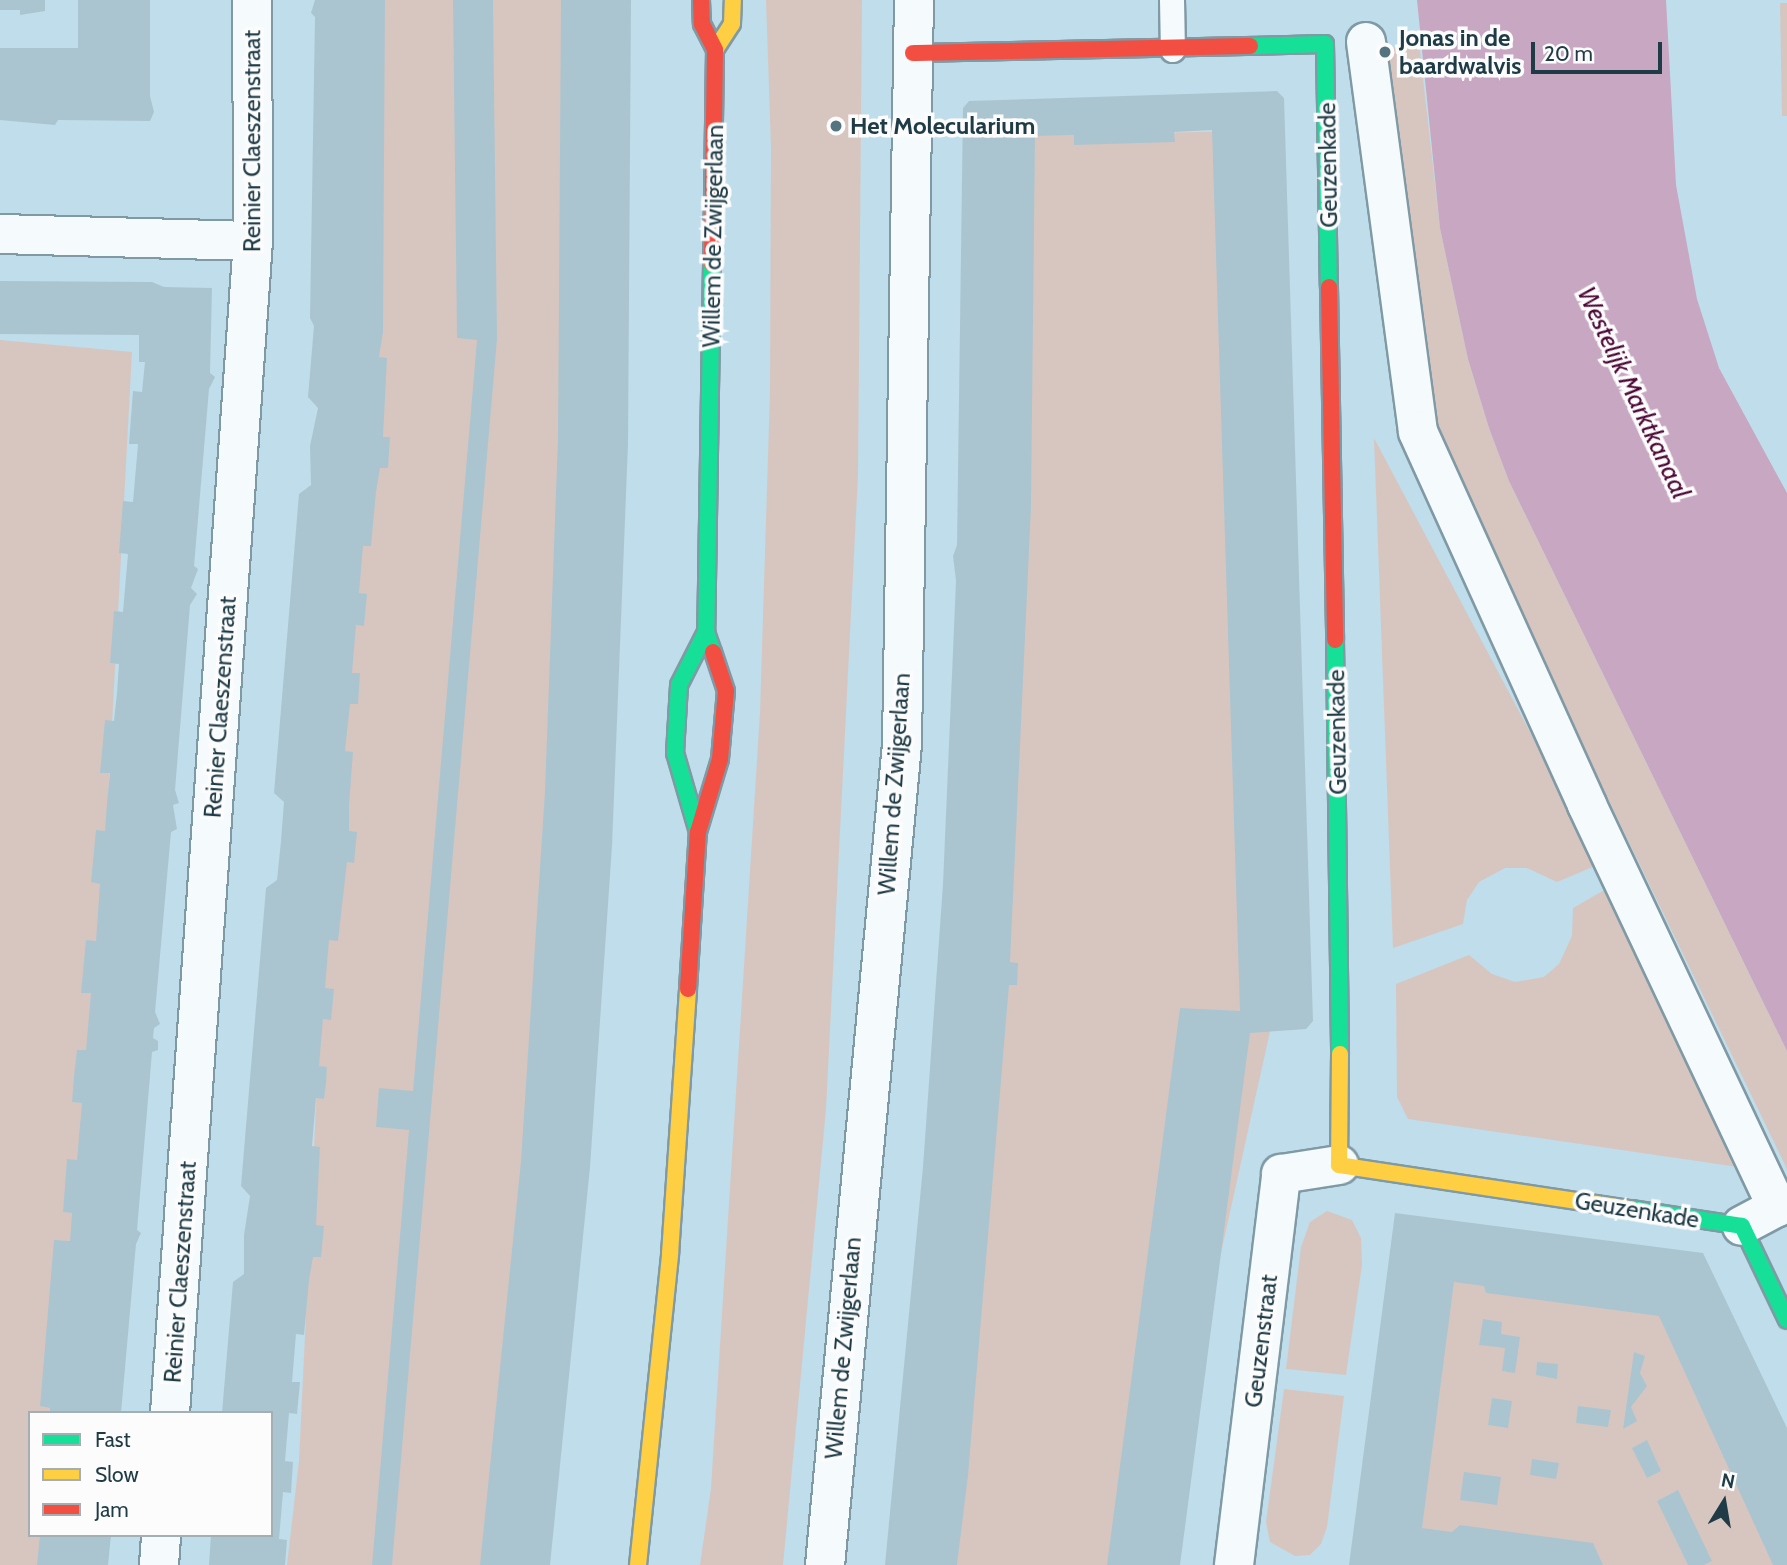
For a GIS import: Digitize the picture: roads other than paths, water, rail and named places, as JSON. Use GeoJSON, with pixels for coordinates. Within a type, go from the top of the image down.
{"type":"FeatureCollection","features":[{"type":"Feature","properties":{"kind":"street","name":"Reinier Claeszenstraat"},"geometry":{"type":"LineString","coordinates":[[170,1411],[253,241],[252,0]]}},
{"type":"Feature","properties":{"kind":"street","name":"Willem de Zwijgerlaan"},"geometry":{"type":"LineString","coordinates":[[638,1565],[670,1254],[698,832],[720,759],[726,691],[706,632],[715,50],[702,24],[702,0]]}},
{"type":"Feature","properties":{"kind":"street","name":"Willem de Zwijgerlaan"},"geometry":{"type":"LineString","coordinates":[[715,50],[732,24],[733,0]]}},
{"type":"Feature","properties":{"kind":"street","name":"Willem de Zwijgerlaan"},"geometry":{"type":"LineString","coordinates":[[825,1565],[902,744],[914,0]]}},
{"type":"Feature","properties":{"kind":"street","name":"Geuzenkade"},"geometry":{"type":"LineString","coordinates":[[914,53],[1173,50],[1325,44],[1341,989],[1339,1165],[1742,1226],[1777,1207],[1587,805],[1418,432],[1366,42]]}},
{"type":"Feature","properties":{"kind":"street"},"geometry":{"type":"LineString","coordinates":[[0,234],[253,241]]}},
{"type":"Feature","properties":{"kind":"street","name":"Willem de Zwijgerlaan"},"geometry":{"type":"LineString","coordinates":[[698,832],[675,753],[679,685],[706,632]]}},
{"type":"Feature","properties":{"kind":"street","name":"Geuzenstraat"},"geometry":{"type":"LineString","coordinates":[[1234,1565],[1281,1174],[1339,1165]]}},
{"type":"Feature","properties":{"kind":"street"},"geometry":{"type":"LineString","coordinates":[[1742,1226],[1787,1320]]}},
{"type":"Feature","properties":{"kind":"street"},"geometry":{"type":"LineString","coordinates":[[159,1565],[161,1537]]}},
{"type":"Feature","properties":{"kind":"lane"},"geometry":{"type":"LineString","coordinates":[[1172,0],[1173,50]]}},
{"type":"Feature","properties":{"kind":"water","name":"Westelijk Marktkanaal"},"geometry":{"type":"Polygon","coordinates":[[[1417,0],[1666,0],[1676,185],[1697,299],[1719,368],[1787,493],[1787,1051],[1509,481],[1489,428],[1468,359],[1440,228],[1417,0]]]}},
{"type":"Feature","properties":{"kind":"place","name":"Jonas in de baardwalvis"},"geometry":{"type":"Point","coordinates":[1385,52]}},
{"type":"Feature","properties":{"kind":"place","name":"Het Molecularium"},"geometry":{"type":"Point","coordinates":[836,126]}}]}
